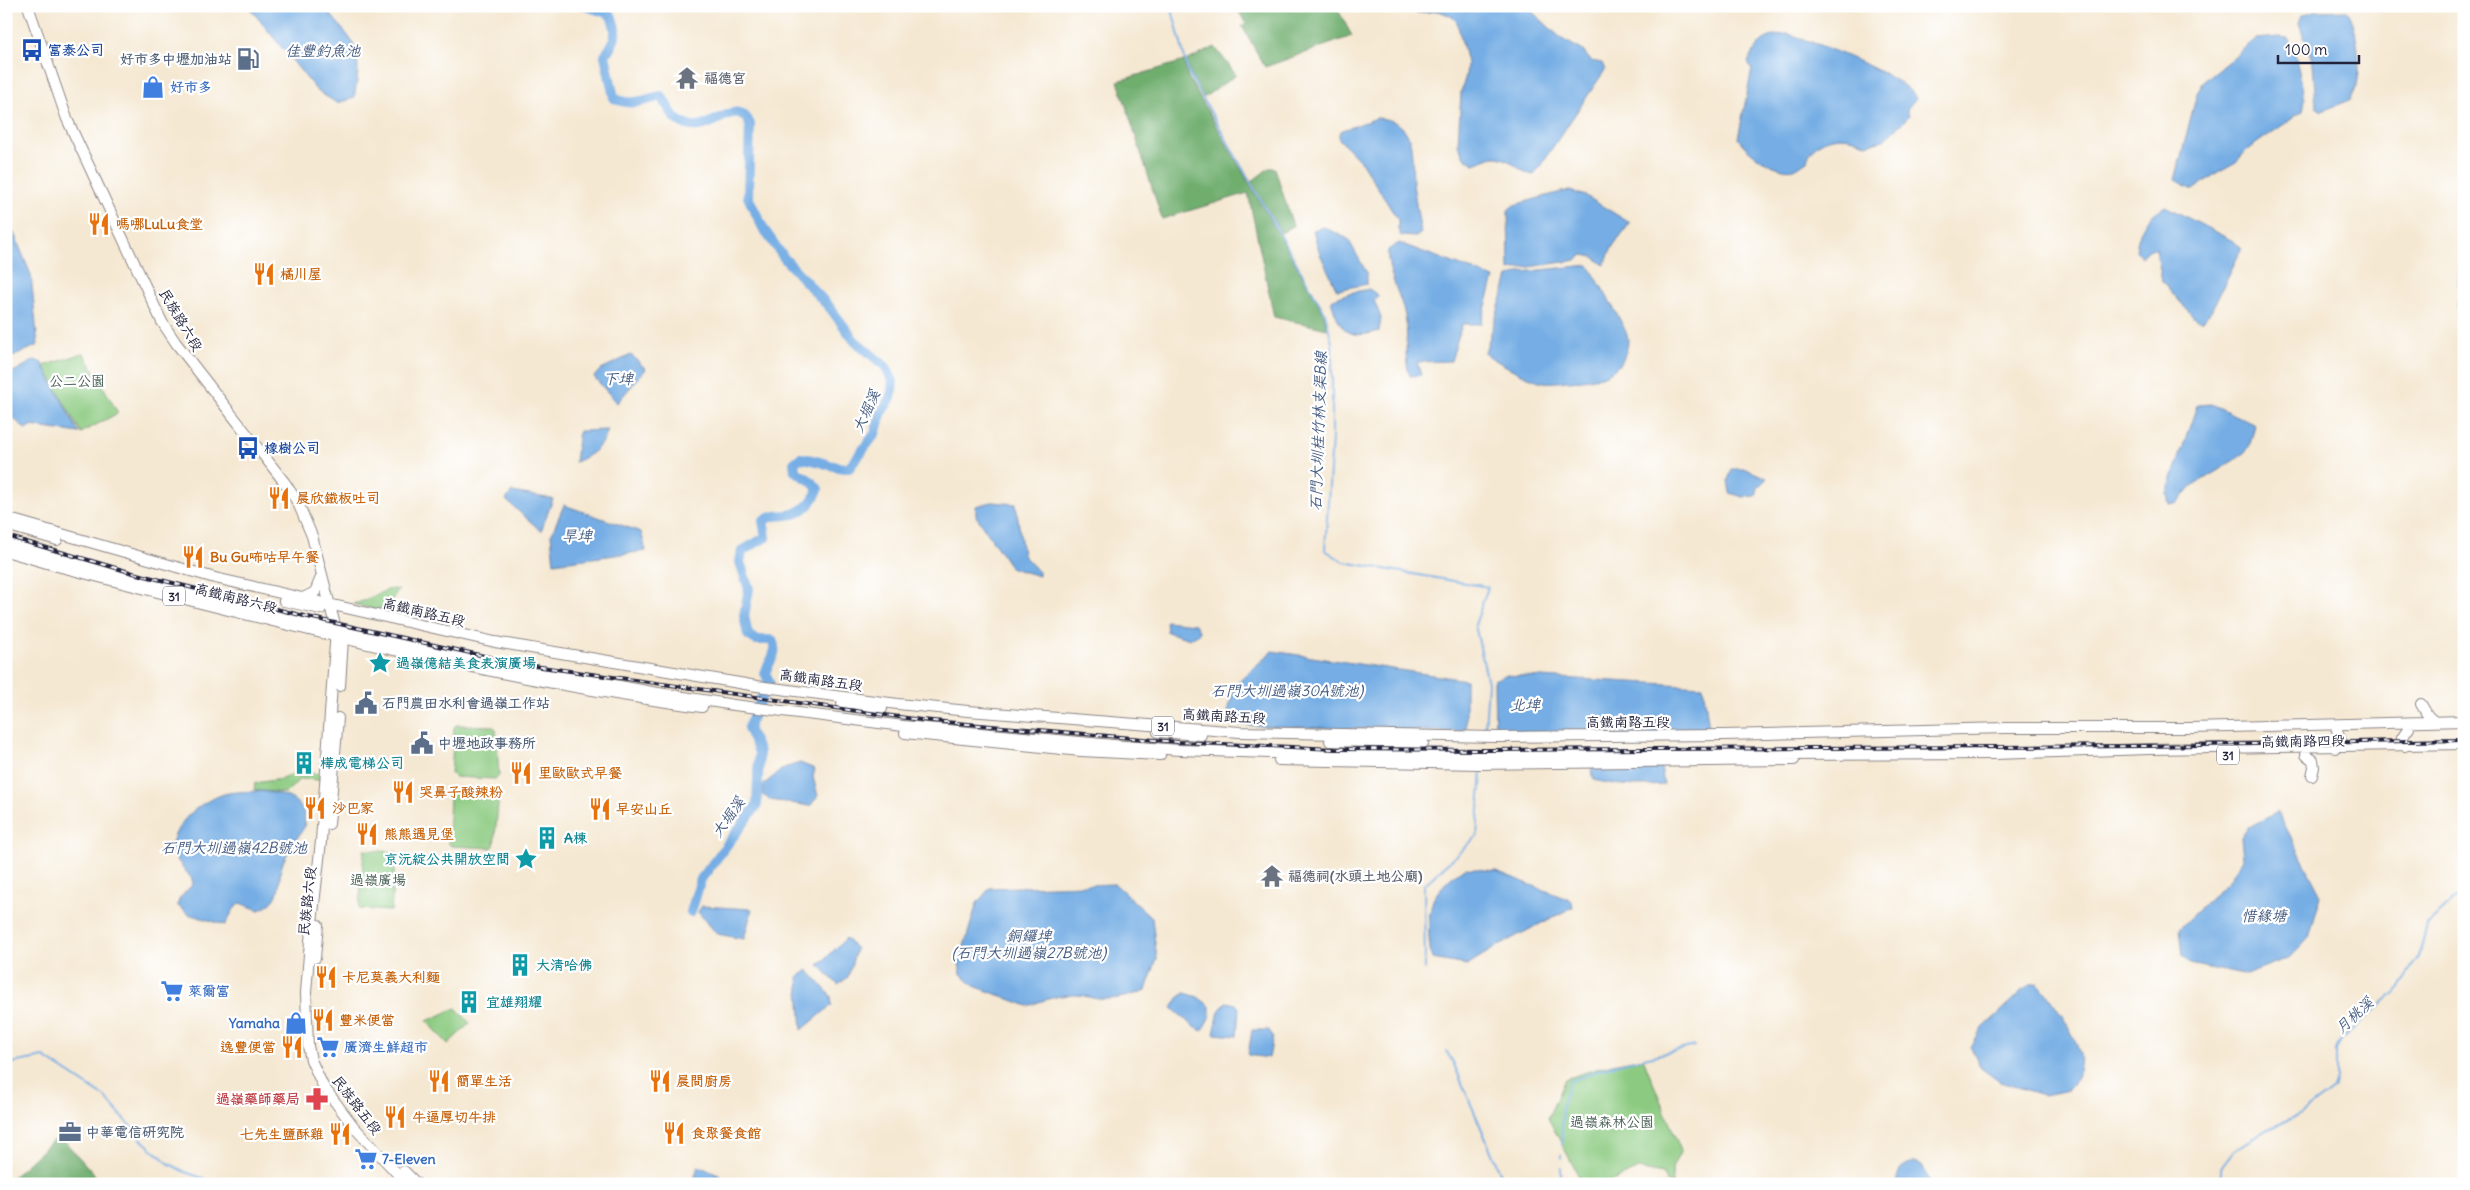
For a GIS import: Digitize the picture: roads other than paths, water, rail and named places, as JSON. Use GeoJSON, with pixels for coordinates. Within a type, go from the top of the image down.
{"type":"FeatureCollection","features":[{"type":"Feature","properties":{"kind":"main road","name":"民族路六段"},"geometry":{"type":"LineString","coordinates":[[28,6],[66,119],[162,322],[176,343],[285,484],[298,503],[312,536],[338,635],[334,778],[313,986],[314,1046],[330,1084]]}},
{"type":"Feature","properties":{"kind":"main road","name":"高鐵南路六段"},"geometry":{"type":"LineString","coordinates":[[6,518],[215,578],[303,598],[332,608]]}},
{"type":"Feature","properties":{"kind":"main road","name":"高鐵南路六段"},"geometry":{"type":"LineString","coordinates":[[6,525],[210,584],[332,608]]}},
{"type":"Feature","properties":{"kind":"main road"},"geometry":{"type":"LineString","coordinates":[[32,533],[66,536]]}},
{"type":"Feature","properties":{"kind":"main road","name":"高鐵南路六段"},"geometry":{"type":"LineString","coordinates":[[6,543],[338,635]]}},
{"type":"Feature","properties":{"kind":"main road","name":"高鐵南路六段"},"geometry":{"type":"LineString","coordinates":[[6,551],[338,635]]}},
{"type":"Feature","properties":{"kind":"main road"},"geometry":{"type":"LineString","coordinates":[[36,560],[63,560]]}},
{"type":"Feature","properties":{"kind":"main road"},"geometry":{"type":"LineString","coordinates":[[303,598],[311,595],[318,588],[322,572]]}},
{"type":"Feature","properties":{"kind":"main road","name":"高鐵南路五段"},"geometry":{"type":"LineString","coordinates":[[332,608],[513,646],[757,686],[898,704],[991,713],[1240,732],[1430,736],[1724,735],[1907,730],[2005,731]]}},
{"type":"Feature","properties":{"kind":"main road","name":"高鐵南路五段"},"geometry":{"type":"LineString","coordinates":[[332,608],[499,649],[728,688],[865,707],[1021,722],[1179,734],[1400,742],[1759,741],[1939,736],[2005,731]]}},
{"type":"Feature","properties":{"kind":"main road","name":"民族路六段"},"geometry":{"type":"LineString","coordinates":[[311,1060],[306,1033],[307,985],[338,635]]}},
{"type":"Feature","properties":{"kind":"main road","name":"31"},"geometry":{"type":"LineString","coordinates":[[338,635],[652,692],[903,726],[1180,750],[1332,755],[1994,757]]}},
{"type":"Feature","properties":{"kind":"main road","name":"31"},"geometry":{"type":"LineString","coordinates":[[338,635],[393,650],[642,698],[873,729],[1081,751],[1368,763],[1641,762],[1994,757]]}},
{"type":"Feature","properties":{"kind":"main road"},"geometry":{"type":"LineString","coordinates":[[865,707],[898,704]]}},
{"type":"Feature","properties":{"kind":"main road"},"geometry":{"type":"LineString","coordinates":[[2422,704],[2428,716],[2434,721]]}},
{"type":"Feature","properties":{"kind":"main road"},"geometry":{"type":"LineString","coordinates":[[991,713],[1021,722]]}},
{"type":"Feature","properties":{"kind":"main road","name":"高鐵南路四段"},"geometry":{"type":"LineString","coordinates":[[2005,731],[2464,721]]}},
{"type":"Feature","properties":{"kind":"main road"},"geometry":{"type":"LineString","coordinates":[[873,729],[903,726]]}},
{"type":"Feature","properties":{"kind":"main road","name":"高鐵南路四段"},"geometry":{"type":"LineString","coordinates":[[2005,731],[2224,734],[2464,727]]}},
{"type":"Feature","properties":{"kind":"main road"},"geometry":{"type":"LineString","coordinates":[[2191,728],[2224,734]]}},
{"type":"Feature","properties":{"kind":"main road"},"geometry":{"type":"LineString","coordinates":[[2405,746],[2402,738],[2409,728]]}},
{"type":"Feature","properties":{"kind":"main road"},"geometry":{"type":"LineString","coordinates":[[1907,730],[1939,736]]}},
{"type":"Feature","properties":{"kind":"main road"},"geometry":{"type":"LineString","coordinates":[[2335,748],[2341,741],[2337,730]]}},
{"type":"Feature","properties":{"kind":"main road"},"geometry":{"type":"LineString","coordinates":[[1400,742],[1430,736]]}},
{"type":"Feature","properties":{"kind":"main road","name":"高鐵南路四段"},"geometry":{"type":"LineString","coordinates":[[1994,757],[2166,749],[2335,748],[2464,744]]}},
{"type":"Feature","properties":{"kind":"main road"},"geometry":{"type":"LineString","coordinates":[[2166,749],[2194,755]]}},
{"type":"Feature","properties":{"kind":"main road","name":"高鐵南路四段"},"geometry":{"type":"LineString","coordinates":[[1994,757],[2306,755],[2464,750]]}},
{"type":"Feature","properties":{"kind":"main road"},"geometry":{"type":"LineString","coordinates":[[1332,755],[1368,763]]}},
{"type":"Feature","properties":{"kind":"main road"},"geometry":{"type":"LineString","coordinates":[[1641,762],[1668,755]]}},
{"type":"Feature","properties":{"kind":"main road"},"geometry":{"type":"LineString","coordinates":[[2306,755],[2313,760],[2312,776]]}},
{"type":"Feature","properties":{"kind":"main road","name":"民族路五段"},"geometry":{"type":"LineString","coordinates":[[311,1060],[324,1086],[354,1127],[407,1184]]}},
{"type":"Feature","properties":{"kind":"main road","name":"民族路五段"},"geometry":{"type":"LineString","coordinates":[[330,1084],[358,1123],[416,1184]]}},
{"type":"Feature","properties":{"kind":"water","name":"佳豐釣魚池"},"geometry":{"type":"Polygon","coordinates":[[[248,6],[324,6],[349,37],[356,51],[358,74],[354,98],[337,103],[317,91],[248,6]]]}},
{"type":"Feature","properties":{"kind":"water"},"geometry":{"type":"Polygon","coordinates":[[[1405,6],[1526,6],[1562,39],[1582,50],[1591,61],[1602,63],[1605,70],[1534,175],[1524,172],[1503,158],[1492,157],[1474,164],[1464,157],[1458,144],[1461,92],[1467,63],[1457,22],[1451,16],[1439,11],[1418,13],[1405,6]]]}},
{"type":"Feature","properties":{"kind":"water"},"geometry":{"type":"Polygon","coordinates":[[[2346,10],[2352,21],[2356,38],[2359,74],[2350,100],[2322,111],[2316,107],[2313,63],[2299,23],[2302,15],[2315,11],[2346,10]]]}},
{"type":"Feature","properties":{"kind":"water"},"geometry":{"type":"Polygon","coordinates":[[[1789,34],[1858,61],[1894,79],[1916,98],[1907,109],[1909,116],[1884,140],[1866,144],[1858,140],[1840,137],[1823,141],[1811,152],[1807,161],[1794,169],[1779,168],[1755,155],[1738,138],[1752,69],[1748,62],[1756,48],[1764,40],[1774,36],[1789,34]]]}},
{"type":"Feature","properties":{"kind":"water"},"geometry":{"type":"Polygon","coordinates":[[[2288,38],[2293,45],[2305,99],[2303,111],[2247,150],[2236,162],[2193,190],[2175,180],[2197,93],[2205,80],[2256,39],[2288,38]]]}},
{"type":"Feature","properties":{"kind":"water"},"geometry":{"type":"Polygon","coordinates":[[[1377,118],[1390,120],[1400,125],[1410,140],[1413,183],[1421,233],[1416,237],[1401,236],[1398,229],[1398,220],[1362,163],[1338,138],[1340,131],[1377,118]]]}},
{"type":"Feature","properties":{"kind":"water"},"geometry":{"type":"Polygon","coordinates":[[[1570,191],[1586,196],[1630,223],[1613,246],[1604,265],[1594,257],[1583,255],[1577,260],[1509,270],[1508,210],[1514,205],[1570,191]]]}},
{"type":"Feature","properties":{"kind":"water"},"geometry":{"type":"Polygon","coordinates":[[[2165,206],[2233,241],[2242,248],[2210,313],[2202,321],[2195,319],[2162,281],[2156,249],[2150,249],[2141,257],[2136,250],[2139,235],[2144,224],[2165,206]]]}},
{"type":"Feature","properties":{"kind":"water"},"geometry":{"type":"Polygon","coordinates":[[[1324,227],[1348,239],[1367,273],[1367,284],[1337,290],[1320,254],[1313,230],[1324,227]]]}},
{"type":"Feature","properties":{"kind":"water"},"geometry":{"type":"Polygon","coordinates":[[[13,231],[31,275],[38,345],[6,360],[6,232],[13,231]]]}},
{"type":"Feature","properties":{"kind":"water"},"geometry":{"type":"Polygon","coordinates":[[[1399,243],[1494,278],[1481,324],[1462,324],[1451,361],[1417,362],[1421,375],[1410,376],[1408,369],[1406,322],[1388,259],[1388,250],[1399,243]]]}},
{"type":"Feature","properties":{"kind":"water"},"geometry":{"type":"Polygon","coordinates":[[[1589,265],[1618,315],[1627,335],[1626,352],[1622,361],[1615,369],[1607,374],[1588,379],[1543,382],[1513,370],[1485,353],[1508,277],[1521,272],[1589,265]]]}},
{"type":"Feature","properties":{"kind":"water"},"geometry":{"type":"Polygon","coordinates":[[[1369,289],[1379,296],[1374,300],[1381,318],[1379,331],[1359,335],[1352,333],[1342,326],[1331,300],[1349,293],[1369,289]]]}},
{"type":"Feature","properties":{"kind":"water","name":"下埤"},"geometry":{"type":"Polygon","coordinates":[[[631,355],[646,369],[617,403],[594,377],[601,369],[631,355]]]}},
{"type":"Feature","properties":{"kind":"water"},"geometry":{"type":"Polygon","coordinates":[[[35,360],[42,363],[79,433],[31,426],[25,429],[6,411],[6,376],[35,360]]]}},
{"type":"Feature","properties":{"kind":"water"},"geometry":{"type":"Polygon","coordinates":[[[2212,404],[2255,425],[2249,448],[2237,459],[2192,486],[2178,502],[2169,504],[2167,493],[2197,405],[2212,404]]]}},
{"type":"Feature","properties":{"kind":"water"},"geometry":{"type":"Polygon","coordinates":[[[608,430],[596,450],[575,462],[579,431],[608,430]]]}},
{"type":"Feature","properties":{"kind":"water"},"geometry":{"type":"Polygon","coordinates":[[[1732,469],[1746,469],[1767,478],[1758,488],[1756,496],[1743,497],[1730,493],[1728,480],[1732,469]]]}},
{"type":"Feature","properties":{"kind":"water","name":"旱埤"},"geometry":{"type":"Polygon","coordinates":[[[512,492],[553,499],[541,531],[506,500],[512,492]]]}},
{"type":"Feature","properties":{"kind":"water"},"geometry":{"type":"Polygon","coordinates":[[[992,502],[1016,504],[1023,555],[1039,572],[1039,576],[1011,568],[976,516],[976,506],[992,502]]]}},
{"type":"Feature","properties":{"kind":"water","name":"旱埤"},"geometry":{"type":"Polygon","coordinates":[[[564,505],[641,532],[646,551],[554,563],[551,535],[564,505]]]}},
{"type":"Feature","properties":{"kind":"water"},"geometry":{"type":"Polygon","coordinates":[[[1166,621],[1195,624],[1200,632],[1190,639],[1167,632],[1166,621]]]}},
{"type":"Feature","properties":{"kind":"water","name":"石門大圳過嶺30A號池)"},"geometry":{"type":"Polygon","coordinates":[[[1272,651],[1466,680],[1466,732],[1225,725],[1234,686],[1272,651]]]}},
{"type":"Feature","properties":{"kind":"water","name":"北埤"},"geometry":{"type":"Polygon","coordinates":[[[1505,675],[1703,686],[1710,735],[1495,732],[1494,680],[1505,675]]]}},
{"type":"Feature","properties":{"kind":"water"},"geometry":{"type":"Polygon","coordinates":[[[800,763],[815,769],[813,777],[818,796],[810,806],[770,800],[763,795],[763,785],[784,768],[800,763]]]}},
{"type":"Feature","properties":{"kind":"water"},"geometry":{"type":"Polygon","coordinates":[[[1661,766],[1664,785],[1646,786],[1620,785],[1594,780],[1591,767],[1661,766]]]}},
{"type":"Feature","properties":{"kind":"water","name":"石門大圳過嶺42B號池"},"geometry":{"type":"Polygon","coordinates":[[[260,791],[292,799],[302,809],[304,816],[305,826],[291,847],[281,868],[277,895],[268,906],[259,910],[240,903],[234,909],[225,925],[188,914],[177,905],[180,898],[193,884],[192,879],[170,851],[177,831],[196,808],[214,798],[228,793],[260,791]]]}},
{"type":"Feature","properties":{"kind":"water","name":"惜緣塘"},"geometry":{"type":"Polygon","coordinates":[[[2278,812],[2321,895],[2309,938],[2291,957],[2243,975],[2190,964],[2182,956],[2179,929],[2229,881],[2243,858],[2241,837],[2247,828],[2278,812]]]}},
{"type":"Feature","properties":{"kind":"water"},"geometry":{"type":"Polygon","coordinates":[[[1466,868],[1496,871],[1572,901],[1573,907],[1501,944],[1467,965],[1432,959],[1429,930],[1433,900],[1447,881],[1466,868]]]}},
{"type":"Feature","properties":{"kind":"water","name":"銅鑼埤 (石門大圳過嶺27B號池)"},"geometry":{"type":"Polygon","coordinates":[[[1115,884],[1152,918],[1157,959],[1146,990],[1129,996],[1111,999],[1064,995],[1028,1006],[974,986],[961,974],[959,963],[977,903],[990,888],[1115,884]]]}},
{"type":"Feature","properties":{"kind":"water"},"geometry":{"type":"Polygon","coordinates":[[[702,906],[752,909],[744,939],[717,934],[698,912],[702,906]]]}},
{"type":"Feature","properties":{"kind":"water"},"geometry":{"type":"Polygon","coordinates":[[[846,938],[856,949],[848,977],[838,985],[819,965],[846,938]]]}},
{"type":"Feature","properties":{"kind":"water"},"geometry":{"type":"Polygon","coordinates":[[[808,970],[831,996],[832,1005],[802,1030],[798,977],[808,970]]]}},
{"type":"Feature","properties":{"kind":"water"},"geometry":{"type":"Polygon","coordinates":[[[2038,983],[2068,1026],[2081,1058],[2078,1073],[2069,1090],[2043,1095],[2000,1082],[1981,1068],[1971,1047],[1980,1031],[2030,984],[2038,983]]]}},
{"type":"Feature","properties":{"kind":"water"},"geometry":{"type":"Polygon","coordinates":[[[1185,993],[1198,997],[1210,1006],[1210,1016],[1202,1031],[1193,1026],[1172,1008],[1178,998],[1185,993]]]}},
{"type":"Feature","properties":{"kind":"water"},"geometry":{"type":"Polygon","coordinates":[[[1226,1002],[1236,1004],[1239,1008],[1237,1036],[1214,1034],[1219,1011],[1226,1002]]]}},
{"type":"Feature","properties":{"kind":"water"},"geometry":{"type":"Polygon","coordinates":[[[1252,1030],[1269,1030],[1273,1037],[1269,1058],[1248,1055],[1252,1030]]]}},
{"type":"Feature","properties":{"kind":"water"},"geometry":{"type":"Polygon","coordinates":[[[1915,1162],[1922,1165],[1931,1184],[1896,1184],[1901,1169],[1915,1162]]]}},
{"type":"Feature","properties":{"kind":"water"},"geometry":{"type":"Polygon","coordinates":[[[698,1166],[719,1174],[728,1184],[693,1184],[698,1166]]]}},
{"type":"Feature","properties":{"kind":"waterway","name":"大堀溪"},"geometry":{"type":"LineString","coordinates":[[586,6],[610,14],[614,25],[614,40],[605,55],[614,98],[620,101],[631,102],[661,96],[676,118],[690,126],[701,126],[729,114],[737,113],[744,115],[750,124],[748,197],[763,228],[784,258],[831,309],[854,340],[885,366],[893,381],[891,398],[882,411],[875,434],[849,468],[800,458],[794,463],[795,471],[811,481],[818,489],[814,497],[805,508],[797,513],[774,516],[763,521],[766,537],[742,551],[740,562],[749,589],[744,616],[748,635],[756,640],[772,640],[774,645],[774,654],[765,673],[769,681],[748,728],[759,752],[757,805],[701,879],[691,912]]}},
{"type":"Feature","properties":{"kind":"waterway","name":"石門大圳桂竹林支渠B線"},"geometry":{"type":"LineString","coordinates":[[1171,6],[1189,74],[1325,313],[1332,343],[1332,438],[1325,550],[1344,562],[1488,587],[1475,625],[1488,683],[1485,730]]}},
{"type":"Feature","properties":{"kind":"waterway"},"geometry":{"type":"LineString","coordinates":[[2464,199],[2459,319],[2464,325]]}},
{"type":"Feature","properties":{"kind":"waterway","name":"石門大圳桂竹林支渠B線"},"geometry":{"type":"LineString","coordinates":[[1425,969],[1424,885],[1477,836],[1482,770]]}},
{"type":"Feature","properties":{"kind":"waterway","name":"月桃溪"},"geometry":{"type":"LineString","coordinates":[[2221,1184],[2221,1167],[2234,1150],[2267,1129],[2297,1116],[2333,1089],[2336,1078],[2336,1050],[2342,1038],[2396,992],[2419,957],[2427,925],[2464,890]]}},
{"type":"Feature","properties":{"kind":"waterway"},"geometry":{"type":"LineString","coordinates":[[1562,1145],[1562,1106],[1570,1081],[1614,1065],[1695,1046]]}},
{"type":"Feature","properties":{"kind":"waterway","name":"石門大圳桂竹林支渠B線"},"geometry":{"type":"LineString","coordinates":[[1446,1051],[1453,1062],[1505,1184]]}},
{"type":"Feature","properties":{"kind":"waterway"},"geometry":{"type":"LineString","coordinates":[[6,1060],[12,1063],[44,1057],[105,1097],[143,1141],[168,1163],[185,1172],[219,1184]]}},
{"type":"Feature","properties":{"kind":"waterway"},"geometry":{"type":"LineString","coordinates":[[1561,1168],[1561,1184]]}},
{"type":"Feature","properties":{"kind":"railway"},"geometry":{"type":"LineString","coordinates":[[6,536],[133,573],[308,617],[520,664],[921,720],[1178,742],[1335,749],[1486,750],[2147,746],[2464,740]]}},
{"type":"Feature","properties":{"kind":"place","name":"富泰公司"},"geometry":{"type":"Point","coordinates":[32,50]}},
{"type":"Feature","properties":{"kind":"place","name":"好市多中壢加油站"},"geometry":{"type":"Point","coordinates":[248,59]}},
{"type":"Feature","properties":{"kind":"place","name":"福德宮"},"geometry":{"type":"Point","coordinates":[687,78]}},
{"type":"Feature","properties":{"kind":"place","name":"好市多"},"geometry":{"type":"Point","coordinates":[153,87]}},
{"type":"Feature","properties":{"kind":"place","name":"嗎哪LuLu食堂"},"geometry":{"type":"Point","coordinates":[99,224]}},
{"type":"Feature","properties":{"kind":"place","name":"橘川屋"},"geometry":{"type":"Point","coordinates":[264,274]}},
{"type":"Feature","properties":{"kind":"place","name":"橡樹公司"},"geometry":{"type":"Point","coordinates":[248,448]}},
{"type":"Feature","properties":{"kind":"place","name":"晨欣鐵板吐司"},"geometry":{"type":"Point","coordinates":[279,498]}},
{"type":"Feature","properties":{"kind":"place","name":"Bu Gu咘咕早午餐"},"geometry":{"type":"Point","coordinates":[193,557]}},
{"type":"Feature","properties":{"kind":"place","name":"過嶺億結美食表演廣場"},"geometry":{"type":"Point","coordinates":[380,663]}},
{"type":"Feature","properties":{"kind":"place","name":"石門農田水利會過嶺工作站"},"geometry":{"type":"Point","coordinates":[366,703]}},
{"type":"Feature","properties":{"kind":"place","name":"中壢地政事務所"},"geometry":{"type":"Point","coordinates":[422,743]}},
{"type":"Feature","properties":{"kind":"place","name":"樺成電梯公司"},"geometry":{"type":"Point","coordinates":[304,763]}},
{"type":"Feature","properties":{"kind":"place","name":"里歐歐式早餐"},"geometry":{"type":"Point","coordinates":[521,773]}},
{"type":"Feature","properties":{"kind":"place","name":"哭鼻子酸辣粉"},"geometry":{"type":"Point","coordinates":[403,792]}},
{"type":"Feature","properties":{"kind":"place","name":"沙巴家"},"geometry":{"type":"Point","coordinates":[315,808]}},
{"type":"Feature","properties":{"kind":"place","name":"早安山丘"},"geometry":{"type":"Point","coordinates":[600,809]}},
{"type":"Feature","properties":{"kind":"place","name":"熊熊遇見堡"},"geometry":{"type":"Point","coordinates":[367,834]}},
{"type":"Feature","properties":{"kind":"place","name":"A棟"},"geometry":{"type":"Point","coordinates":[547,838]}},
{"type":"Feature","properties":{"kind":"place","name":"京沅綻公共開放空間"},"geometry":{"type":"Point","coordinates":[526,859]}},
{"type":"Feature","properties":{"kind":"place","name":"福德祠(水頭土地公廟)"},"geometry":{"type":"Point","coordinates":[1272,876]}},
{"type":"Feature","properties":{"kind":"place","name":"大清哈佛"},"geometry":{"type":"Point","coordinates":[520,965]}},
{"type":"Feature","properties":{"kind":"place","name":"卡尼莫義大利麵"},"geometry":{"type":"Point","coordinates":[326,977]}},
{"type":"Feature","properties":{"kind":"place","name":"萊爾富"},"geometry":{"type":"Point","coordinates":[172,991]}},
{"type":"Feature","properties":{"kind":"place","name":"宜雄翔耀"},"geometry":{"type":"Point","coordinates":[469,1002]}},
{"type":"Feature","properties":{"kind":"place","name":"豐米便當"},"geometry":{"type":"Point","coordinates":[323,1020]}},
{"type":"Feature","properties":{"kind":"place","name":"Yamaha"},"geometry":{"type":"Point","coordinates":[296,1023]}},
{"type":"Feature","properties":{"kind":"place","name":"逸豐便當"},"geometry":{"type":"Point","coordinates":[292,1047]}},
{"type":"Feature","properties":{"kind":"place","name":"廣濟生鮮超市"},"geometry":{"type":"Point","coordinates":[328,1047]}},
{"type":"Feature","properties":{"kind":"place","name":"簡單生活"},"geometry":{"type":"Point","coordinates":[439,1081]}},
{"type":"Feature","properties":{"kind":"place","name":"晨間廚房"},"geometry":{"type":"Point","coordinates":[660,1081]}},
{"type":"Feature","properties":{"kind":"place","name":"過嶺藥師藥局"},"geometry":{"type":"Point","coordinates":[317,1099]}},
{"type":"Feature","properties":{"kind":"place","name":"牛逼厚切牛排"},"geometry":{"type":"Point","coordinates":[395,1117]}},
{"type":"Feature","properties":{"kind":"place","name":"中華電信研究院"},"geometry":{"type":"Point","coordinates":[70,1132]}},
{"type":"Feature","properties":{"kind":"place","name":"食聚餐食館"},"geometry":{"type":"Point","coordinates":[674,1133]}},
{"type":"Feature","properties":{"kind":"place","name":"七先生鹽酥雞"},"geometry":{"type":"Point","coordinates":[340,1134]}},
{"type":"Feature","properties":{"kind":"place","name":"7-Eleven"},"geometry":{"type":"Point","coordinates":[366,1159]}},
{"type":"Feature","properties":{"kind":"park label","name":"公二公園"},"geometry":{"type":"Point","coordinates":[77,381]}},
{"type":"Feature","properties":{"kind":"park label","name":"過嶺廣場"},"geometry":{"type":"Point","coordinates":[378,880]}},
{"type":"Feature","properties":{"kind":"park label","name":"過嶺森林公園"},"geometry":{"type":"Point","coordinates":[1612,1122]}}]}
